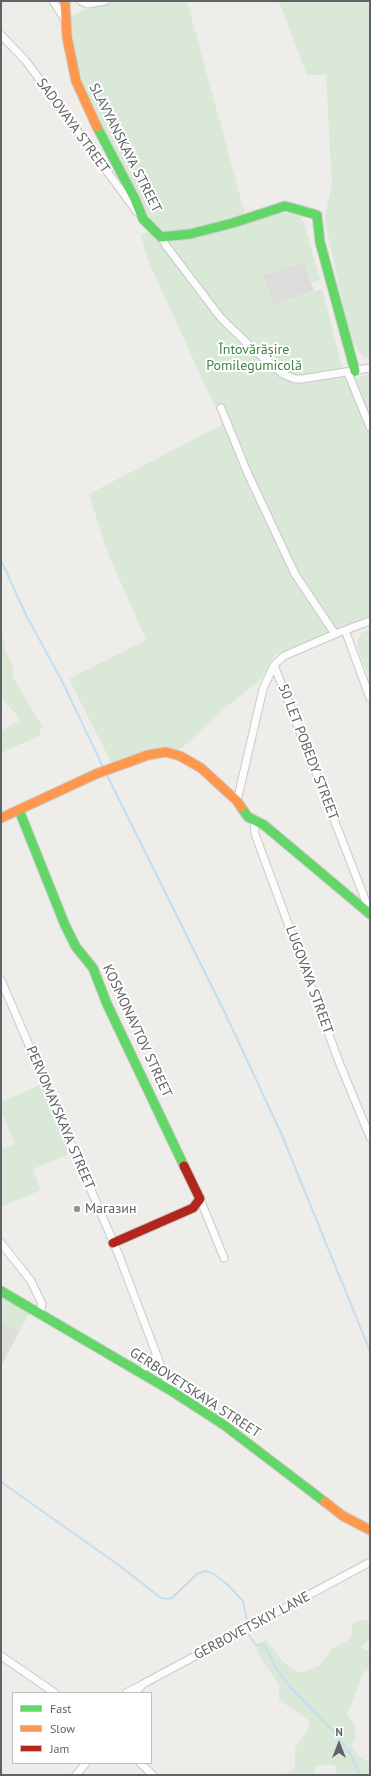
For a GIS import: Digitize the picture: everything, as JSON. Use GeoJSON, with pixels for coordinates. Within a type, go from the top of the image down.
{"type":"FeatureCollection","features":[{"type":"Feature","properties":{"kind":"street"},"geometry":{"type":"LineString","coordinates":[[53,1],[66,20]]}},
{"type":"Feature","properties":{"kind":"street","name":"SLAVYANSKAYA STREET"},"geometry":{"type":"LineString","coordinates":[[65,1],[67,37],[76,80],[86,105],[135,199],[143,219],[161,237]]}},
{"type":"Feature","properties":{"kind":"street"},"geometry":{"type":"LineString","coordinates":[[81,1],[88,4],[105,1]]}},
{"type":"Feature","properties":{"kind":"street","name":"SADOVAYA STREET"},"geometry":{"type":"LineString","coordinates":[[1,35],[26,61],[143,219]]}},
{"type":"Feature","properties":{"kind":"street"},"geometry":{"type":"LineString","coordinates":[[370,368],[351,372],[302,379],[288,376],[278,370],[240,338],[221,318],[161,237],[190,234],[247,219],[285,206],[293,207],[317,215],[320,242],[351,372],[370,427]]}},
{"type":"Feature","properties":{"kind":"street"},"geometry":{"type":"LineString","coordinates":[[221,408],[248,474],[295,574],[335,634]]}},
{"type":"Feature","properties":{"kind":"street","name":"50 LET POBEDY STREET"},"geometry":{"type":"LineString","coordinates":[[370,621],[284,656],[274,665],[370,913]]}},
{"type":"Feature","properties":{"kind":"street"},"geometry":{"type":"LineString","coordinates":[[345,630],[370,698]]}},
{"type":"Feature","properties":{"kind":"street"},"geometry":{"type":"LineString","coordinates":[[237,801],[263,689],[274,665]]}},
{"type":"Feature","properties":{"kind":"street"},"geometry":{"type":"LineString","coordinates":[[1,818],[96,774],[148,756],[166,752],[180,756],[201,768],[237,801],[248,817],[264,825],[370,913]]}},
{"type":"Feature","properties":{"kind":"street","name":"KOSMONAVTOV STREET"},"geometry":{"type":"LineString","coordinates":[[19,810],[65,925],[76,947],[93,968],[107,1004],[200,1199],[224,1258]]}},
{"type":"Feature","properties":{"kind":"street","name":"LUGOVAYA STREET"},"geometry":{"type":"LineString","coordinates":[[254,820],[255,834],[339,1062],[370,1135]]}},
{"type":"Feature","properties":{"kind":"street","name":"PERVOMAYSKAYA STREET"},"geometry":{"type":"LineString","coordinates":[[1,980],[114,1243],[170,1390]]}},
{"type":"Feature","properties":{"kind":"street"},"geometry":{"type":"LineString","coordinates":[[114,1243],[193,1208],[200,1199]]}},
{"type":"Feature","properties":{"kind":"street"},"geometry":{"type":"LineString","coordinates":[[1,1243],[32,1281],[42,1304],[40,1313]]}},
{"type":"Feature","properties":{"kind":"street","name":"GERBOVETSKAYA STREET"},"geometry":{"type":"LineString","coordinates":[[1,1291],[170,1390],[224,1426],[343,1516],[370,1530]]}},
{"type":"Feature","properties":{"kind":"street"},"geometry":{"type":"LineString","coordinates":[[140,1372],[157,1355]]}},
{"type":"Feature","properties":{"kind":"street","name":"GERBOVETSKIY LANE"},"geometry":{"type":"LineString","coordinates":[[136,1692],[143,1684],[370,1562]]}},
{"type":"Feature","properties":{"kind":"street"},"geometry":{"type":"LineString","coordinates":[[1,1656],[55,1692]]}},
{"type":"Feature","properties":{"kind":"street"},"geometry":{"type":"LineString","coordinates":[[128,1692],[143,1684]]}},
{"type":"Feature","properties":{"kind":"street"},"geometry":{"type":"LineString","coordinates":[[76,1775],[85,1764]]}},
{"type":"Feature","properties":{"kind":"street"},"geometry":{"type":"LineString","coordinates":[[141,1764],[153,1775]]}},
{"type":"Feature","properties":{"kind":"shaded area"},"geometry":{"type":"Polygon","coordinates":[[[304,262],[314,291],[273,305],[263,275],[304,262]]]}},
{"type":"Feature","properties":{"kind":"shaded area"},"geometry":{"type":"Polygon","coordinates":[[[1,1300],[28,1315],[1,1366],[1,1300]]]}},
{"type":"Feature","properties":{"kind":"green space"},"geometry":{"type":"Polygon","coordinates":[[[111,1],[187,1],[246,218],[170,235],[155,229],[146,217],[88,102],[76,59],[71,31],[71,16],[93,6],[111,1]]]}},
{"type":"Feature","properties":{"kind":"green space"},"geometry":{"type":"Polygon","coordinates":[[[279,1],[370,1],[370,358],[365,359],[359,352],[349,333],[325,221],[332,186],[326,75],[307,75],[279,1]]]}},
{"type":"Feature","properties":{"kind":"green space","name":"Întovărășire Pomilegumicolă"},"geometry":{"type":"Polygon","coordinates":[[[286,213],[300,216],[304,223],[320,280],[311,282],[304,262],[263,275],[273,305],[322,289],[346,381],[370,374],[370,616],[275,655],[261,679],[225,708],[181,749],[159,748],[112,764],[69,679],[146,640],[107,551],[89,494],[223,424],[149,263],[141,235],[150,231],[156,240],[170,242],[206,235],[277,214],[286,213]]]}},
{"type":"Feature","properties":{"kind":"green space"},"geometry":{"type":"Polygon","coordinates":[[[1,613],[2,634],[6,653],[13,666],[13,677],[42,726],[39,736],[1,753],[1,731],[19,721],[15,713],[5,703],[1,691],[1,613]]]}},
{"type":"Feature","properties":{"kind":"green space"},"geometry":{"type":"Polygon","coordinates":[[[370,630],[370,679],[360,655],[357,641],[362,632],[370,630]]]}},
{"type":"Feature","properties":{"kind":"green space"},"geometry":{"type":"Polygon","coordinates":[[[42,1084],[71,1153],[33,1169],[41,1190],[1,1207],[1,1149],[15,1144],[1,1111],[1,1102],[42,1084]]]}},
{"type":"Feature","properties":{"kind":"green space"},"geometry":{"type":"Polygon","coordinates":[[[1,1295],[31,1311],[19,1332],[1,1323],[1,1295]]]}},
{"type":"Feature","properties":{"kind":"green space"},"geometry":{"type":"Polygon","coordinates":[[[359,1620],[370,1621],[370,1640],[360,1647],[370,1651],[370,1669],[364,1672],[347,1714],[354,1724],[356,1739],[351,1745],[358,1756],[370,1763],[370,1775],[336,1775],[336,1766],[330,1764],[315,1766],[314,1775],[286,1775],[295,1766],[295,1748],[307,1731],[310,1721],[279,1700],[279,1685],[257,1652],[258,1643],[266,1640],[283,1662],[300,1673],[319,1666],[333,1648],[346,1642],[352,1635],[352,1624],[359,1620]]]}},
{"type":"Feature","properties":{"kind":"waterway"},"geometry":{"type":"LineString","coordinates":[[1,560],[26,615],[62,681],[103,767]]}},
{"type":"Feature","properties":{"kind":"waterway"},"geometry":{"type":"LineString","coordinates":[[106,773],[225,1013],[281,1133],[370,1351]]}},
{"type":"Feature","properties":{"kind":"waterway"},"geometry":{"type":"LineString","coordinates":[[1,1482],[120,1566],[161,1598],[172,1598],[197,1574],[205,1571],[214,1574],[228,1585],[243,1601],[248,1626]]}},
{"type":"Feature","properties":{"kind":"waterway"},"geometry":{"type":"LineString","coordinates":[[248,1631],[256,1645],[265,1646],[276,1668],[291,1688],[335,1733],[351,1755],[360,1775]]}},
{"type":"Feature","properties":{"kind":"traffic: fast"},"geometry":{"type":"LineString","coordinates":[[97,127],[135,199],[143,219],[161,237],[190,234],[233,223],[285,206],[317,215],[320,242],[355,371]]}},
{"type":"Feature","properties":{"kind":"traffic: fast"},"geometry":{"type":"LineString","coordinates":[[241,807],[248,817],[264,825],[370,914]]}},
{"type":"Feature","properties":{"kind":"traffic: fast"},"geometry":{"type":"LineString","coordinates":[[19,810],[65,925],[76,947],[93,968],[107,1004],[184,1166]]}},
{"type":"Feature","properties":{"kind":"traffic: fast"},"geometry":{"type":"LineString","coordinates":[[1,1291],[170,1390],[224,1425],[325,1502]]}},
{"type":"Feature","properties":{"kind":"traffic: slow"},"geometry":{"type":"LineString","coordinates":[[65,1],[67,37],[76,81],[97,127]]}},
{"type":"Feature","properties":{"kind":"traffic: slow"},"geometry":{"type":"LineString","coordinates":[[1,818],[96,774],[148,755],[166,752],[180,756],[201,768],[237,801],[241,807]]}},
{"type":"Feature","properties":{"kind":"traffic: slow"},"geometry":{"type":"LineString","coordinates":[[325,1502],[343,1516],[370,1530]]}},
{"type":"Feature","properties":{"kind":"traffic: jam"},"geometry":{"type":"LineString","coordinates":[[113,1243],[193,1208],[200,1199],[184,1166]]}},
{"type":"Feature","properties":{"kind":"place","name":"Магазин"},"geometry":{"type":"Point","coordinates":[77,1209]}}]}
